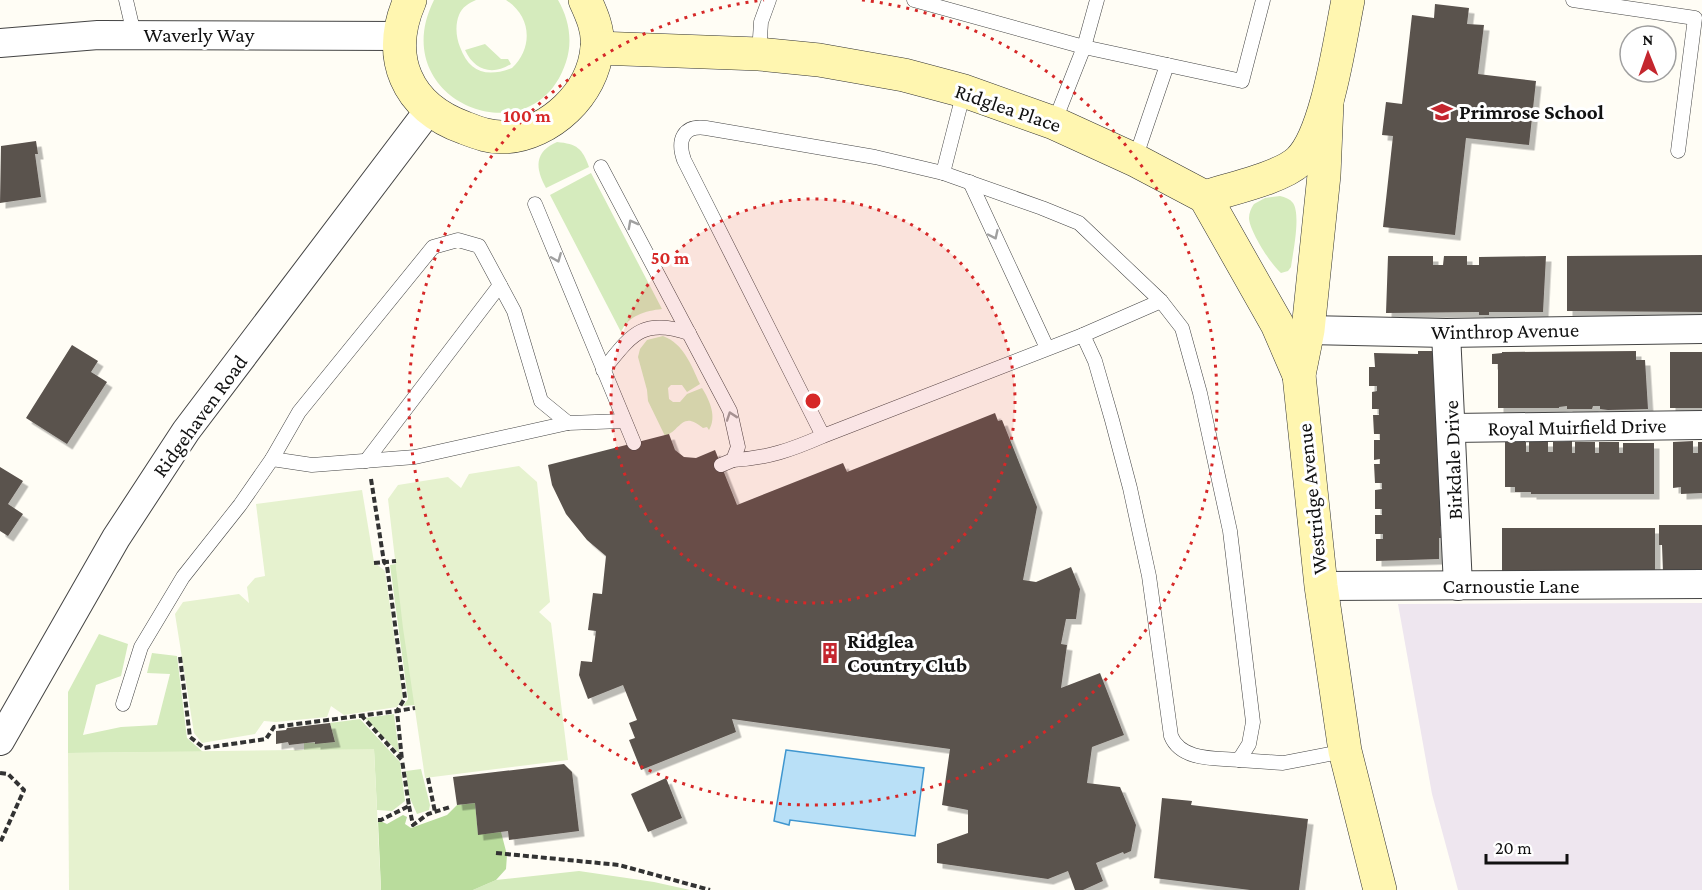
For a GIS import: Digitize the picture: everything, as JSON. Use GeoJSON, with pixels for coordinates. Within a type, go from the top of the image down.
{"type":"FeatureCollection","features":[{"type":"Feature","properties":{"kind":"street"},"geometry":{"type":"LineString","coordinates":[[410,0],[399,36],[405,76],[413,92],[429,110],[448,122],[483,135],[505,137],[528,131],[565,112],[580,91],[592,69],[597,48],[594,21],[585,0]]}},
{"type":"Feature","properties":{"kind":"street","name":"Westridge Avenue"},"geometry":{"type":"LineString","coordinates":[[1348,0],[1327,103],[1324,175],[1308,330],[1299,375],[1321,585],[1345,751],[1380,890]]}},
{"type":"Feature","properties":{"kind":"street","name":"Waverly Way"},"geometry":{"type":"LineString","coordinates":[[0,43],[134,34],[399,36]]}},
{"type":"Feature","properties":{"kind":"street","name":"Ridglea Place"},"geometry":{"type":"LineString","coordinates":[[597,48],[759,54],[819,60],[904,75],[964,91],[1054,123],[1135,160],[1205,197]]}},
{"type":"Feature","properties":{"kind":"street","name":"Westridge Avenue"},"geometry":{"type":"LineString","coordinates":[[1205,197],[1273,175],[1299,161],[1313,139],[1327,103]]}},
{"type":"Feature","properties":{"kind":"street","name":"Ridgehaven Road"},"geometry":{"type":"LineString","coordinates":[[0,741],[116,538],[186,431],[429,110]]}},
{"type":"Feature","properties":{"kind":"street"},"geometry":{"type":"LineString","coordinates":[[1205,197],[1276,324],[1299,375]]}},
{"type":"Feature","properties":{"kind":"street","name":"Winthrop Avenue"},"geometry":{"type":"LineString","coordinates":[[1308,330],[1446,333],[1702,329]]}},
{"type":"Feature","properties":{"kind":"street","name":"Birkdale Drive"},"geometry":{"type":"LineString","coordinates":[[1446,333],[1458,586]]}},
{"type":"Feature","properties":{"kind":"street","name":"Royal Muirfield Drive"},"geometry":{"type":"LineString","coordinates":[[1452,428],[1702,425]]}},
{"type":"Feature","properties":{"kind":"street","name":"Carnoustie Lane"},"geometry":{"type":"LineString","coordinates":[[1321,585],[1702,584]]}},
{"type":"Feature","properties":{"kind":"lane"},"geometry":{"type":"LineString","coordinates":[[126,0],[134,34]]}},
{"type":"Feature","properties":{"kind":"lane"},"geometry":{"type":"LineString","coordinates":[[759,54],[761,22],[770,0]]}},
{"type":"Feature","properties":{"kind":"lane"},"geometry":{"type":"LineString","coordinates":[[914,0],[1084,47],[1242,81],[1263,0]]}},
{"type":"Feature","properties":{"kind":"lane"},"geometry":{"type":"LineString","coordinates":[[1054,123],[1084,47],[1097,0]]}},
{"type":"Feature","properties":{"kind":"lane"},"geometry":{"type":"LineString","coordinates":[[1573,0],[1695,18],[1678,151]]}},
{"type":"Feature","properties":{"kind":"lane"},"geometry":{"type":"LineString","coordinates":[[1135,160],[1167,65]]}},
{"type":"Feature","properties":{"kind":"lane"},"geometry":{"type":"LineString","coordinates":[[943,173],[964,91]]}},
{"type":"Feature","properties":{"kind":"lane"},"geometry":{"type":"LineString","coordinates":[[823,436],[684,160],[680,149],[682,139],[687,130],[694,126],[875,157],[943,173],[1079,223],[1161,301],[1182,328],[1200,393],[1230,531],[1253,722],[1249,744],[1239,760]]}},
{"type":"Feature","properties":{"kind":"lane"},"geometry":{"type":"LineString","coordinates":[[601,167],[730,411],[738,447],[728,462],[768,457],[790,451],[1083,335],[1161,301]]}},
{"type":"Feature","properties":{"kind":"lane"},"geometry":{"type":"LineString","coordinates":[[969,182],[1047,348]]}},
{"type":"Feature","properties":{"kind":"lane"},"geometry":{"type":"LineString","coordinates":[[536,204],[623,421],[634,443]]}},
{"type":"Feature","properties":{"kind":"lane"},"geometry":{"type":"LineString","coordinates":[[123,704],[141,647],[183,577],[240,505],[272,459],[299,412],[433,247],[458,240],[479,246],[514,311],[541,401],[568,423]]}},
{"type":"Feature","properties":{"kind":"lane"},"geometry":{"type":"LineString","coordinates":[[366,461],[500,285]]}},
{"type":"Feature","properties":{"kind":"lane"},"geometry":{"type":"LineString","coordinates":[[603,370],[639,330],[664,327],[689,333]]}},
{"type":"Feature","properties":{"kind":"lane"},"geometry":{"type":"LineString","coordinates":[[1083,335],[1095,361],[1130,488],[1149,576],[1171,736],[1175,747],[1197,756],[1283,763],[1345,751]]}},
{"type":"Feature","properties":{"kind":"lane"},"geometry":{"type":"LineString","coordinates":[[272,459],[312,465],[415,457],[568,423],[623,421]]}},
{"type":"Feature","properties":{"kind":"path"},"geometry":{"type":"LineString","coordinates":[[366,461],[384,562],[387,566],[405,698],[397,711],[402,760],[413,825],[428,814],[450,807]]}},
{"type":"Feature","properties":{"kind":"path"},"geometry":{"type":"LineString","coordinates":[[374,563],[396,561]]}},
{"type":"Feature","properties":{"kind":"path"},"geometry":{"type":"LineString","coordinates":[[180,657],[189,737],[204,748],[266,739],[274,727],[415,708]]}},
{"type":"Feature","properties":{"kind":"path"},"geometry":{"type":"LineString","coordinates":[[361,715],[402,760]]}},
{"type":"Feature","properties":{"kind":"path"},"geometry":{"type":"LineString","coordinates":[[0,773],[8,774],[24,790],[0,843]]}},
{"type":"Feature","properties":{"kind":"path"},"geometry":{"type":"LineString","coordinates":[[428,778],[435,812]]}},
{"type":"Feature","properties":{"kind":"path"},"geometry":{"type":"LineString","coordinates":[[378,820],[409,806]]}},
{"type":"Feature","properties":{"kind":"path"},"geometry":{"type":"LineString","coordinates":[[496,853],[619,865],[711,890]]}},
{"type":"Feature","properties":{"kind":"shaded area"},"geometry":{"type":"Polygon","coordinates":[[[1702,603],[1702,890],[1458,890],[1432,794],[1398,604],[1702,603]]]}},
{"type":"Feature","properties":{"kind":"green space"},"geometry":{"type":"Polygon","coordinates":[[[434,0],[476,0],[460,12],[456,31],[460,47],[468,62],[474,67],[480,71],[494,72],[512,68],[524,51],[526,42],[527,33],[521,15],[506,0],[558,0],[567,22],[569,46],[566,62],[549,92],[525,108],[497,113],[469,106],[445,91],[429,67],[424,36],[434,0]]]}},
{"type":"Feature","properties":{"kind":"green space"},"geometry":{"type":"Polygon","coordinates":[[[485,44],[501,59],[508,59],[511,64],[497,70],[478,66],[465,50],[485,44]]]}},
{"type":"Feature","properties":{"kind":"green space"},"geometry":{"type":"Polygon","coordinates":[[[557,142],[578,148],[589,167],[546,188],[540,174],[539,161],[544,151],[557,142]]]}},
{"type":"Feature","properties":{"kind":"green space"},"geometry":{"type":"Polygon","coordinates":[[[591,173],[662,309],[638,315],[624,326],[621,332],[550,195],[591,173]]]}},
{"type":"Feature","properties":{"kind":"green space"},"geometry":{"type":"Polygon","coordinates":[[[1280,196],[1293,203],[1296,216],[1291,267],[1288,271],[1281,273],[1261,247],[1249,218],[1254,204],[1265,198],[1280,196]]]}},
{"type":"Feature","properties":{"kind":"green space"},"geometry":{"type":"Polygon","coordinates":[[[663,336],[682,350],[700,384],[687,392],[682,385],[671,385],[668,388],[669,399],[673,402],[680,402],[687,394],[702,388],[712,414],[709,430],[707,427],[703,428],[696,423],[686,421],[665,436],[648,401],[638,357],[640,349],[647,340],[663,336]]]}},
{"type":"Feature","properties":{"kind":"green space"},"geometry":{"type":"Polygon","coordinates":[[[519,466],[537,482],[550,602],[539,612],[551,623],[568,760],[425,778],[403,628],[388,499],[398,485],[448,477],[461,488],[469,474],[519,466]]]}},
{"type":"Feature","properties":{"kind":"green space"},"geometry":{"type":"Polygon","coordinates":[[[362,490],[374,562],[385,571],[403,697],[397,707],[344,715],[331,706],[327,717],[264,721],[255,734],[202,743],[194,733],[175,614],[183,602],[239,594],[249,603],[247,587],[255,578],[265,576],[256,504],[362,490]]]}},
{"type":"Feature","properties":{"kind":"green space"},"geometry":{"type":"Polygon","coordinates":[[[396,564],[415,705],[403,706],[408,699],[390,565],[396,564]]]}},
{"type":"Feature","properties":{"kind":"green space"},"geometry":{"type":"Polygon","coordinates":[[[99,634],[128,644],[121,676],[96,685],[83,735],[121,727],[157,725],[170,674],[147,673],[152,653],[177,656],[187,738],[203,752],[68,753],[68,692],[99,634]]]}},
{"type":"Feature","properties":{"kind":"green space"},"geometry":{"type":"Polygon","coordinates":[[[394,714],[399,753],[365,718],[394,714]]]}},
{"type":"Feature","properties":{"kind":"green space"},"geometry":{"type":"Polygon","coordinates":[[[360,719],[400,762],[405,801],[392,811],[377,810],[374,750],[304,750],[304,743],[335,742],[330,723],[360,719]]]}},
{"type":"Feature","properties":{"kind":"green space"},"geometry":{"type":"Polygon","coordinates":[[[374,749],[381,890],[69,890],[68,753],[374,749]]]}},
{"type":"Feature","properties":{"kind":"green space"},"geometry":{"type":"Polygon","coordinates":[[[421,769],[430,805],[429,810],[417,814],[409,796],[406,771],[421,769]]]}},
{"type":"Feature","properties":{"kind":"green space"},"geometry":{"type":"Polygon","coordinates":[[[475,803],[478,834],[501,832],[507,855],[506,869],[496,880],[473,890],[381,890],[378,820],[387,824],[403,815],[407,817],[405,824],[411,828],[447,815],[457,805],[475,803]]]}},
{"type":"Feature","properties":{"kind":"green space"},"geometry":{"type":"Polygon","coordinates":[[[579,871],[654,882],[690,890],[473,890],[496,880],[579,871]]]}},
{"type":"Feature","properties":{"kind":"water"},"geometry":{"type":"Polygon","coordinates":[[[786,750],[924,768],[915,836],[790,820],[789,825],[774,821],[786,750]]]}},
{"type":"Feature","properties":{"kind":"building"},"geometry":{"type":"Polygon","coordinates":[[[1435,4],[1469,8],[1467,24],[1484,25],[1478,74],[1536,81],[1529,145],[1466,138],[1455,235],[1383,227],[1393,136],[1382,135],[1386,102],[1402,104],[1412,15],[1434,18],[1435,4]]]}},
{"type":"Feature","properties":{"kind":"building"},"geometry":{"type":"Polygon","coordinates":[[[36,141],[38,154],[35,154],[41,197],[0,203],[1,146],[36,141]]]}},
{"type":"Feature","properties":{"kind":"building"},"geometry":{"type":"Polygon","coordinates":[[[1702,255],[1702,312],[1567,311],[1567,256],[1702,255]]]}},
{"type":"Feature","properties":{"kind":"building"},"geometry":{"type":"Polygon","coordinates":[[[1388,256],[1433,256],[1433,265],[1443,265],[1444,256],[1467,256],[1467,265],[1479,265],[1479,257],[1546,256],[1543,312],[1489,312],[1489,315],[1479,315],[1479,312],[1386,313],[1388,256]]]}},
{"type":"Feature","properties":{"kind":"building"},"geometry":{"type":"Polygon","coordinates":[[[72,345],[98,361],[91,372],[107,382],[67,444],[26,418],[72,345]]]}},
{"type":"Feature","properties":{"kind":"building"},"geometry":{"type":"Polygon","coordinates":[[[1418,351],[1432,351],[1434,363],[1442,526],[1440,526],[1439,559],[1376,561],[1376,539],[1383,539],[1383,534],[1375,534],[1375,515],[1382,515],[1382,509],[1375,509],[1375,490],[1382,489],[1382,483],[1375,483],[1374,464],[1380,464],[1380,459],[1374,460],[1374,440],[1380,440],[1380,434],[1374,434],[1373,415],[1379,415],[1379,409],[1372,409],[1372,392],[1377,391],[1377,386],[1369,386],[1369,367],[1375,367],[1374,353],[1418,354],[1418,351]]]}},
{"type":"Feature","properties":{"kind":"building"},"geometry":{"type":"Polygon","coordinates":[[[1636,351],[1636,360],[1645,360],[1648,409],[1608,410],[1600,409],[1600,406],[1593,406],[1592,409],[1567,409],[1567,406],[1498,408],[1498,364],[1492,364],[1492,354],[1636,351]]]}},
{"type":"Feature","properties":{"kind":"building"},"geometry":{"type":"Polygon","coordinates":[[[1670,352],[1702,352],[1702,408],[1670,408],[1670,352]]]}},
{"type":"Feature","properties":{"kind":"building","name":"Ridglea Country Club"},"geometry":{"type":"Polygon","coordinates":[[[995,413],[998,421],[1002,420],[1037,507],[1023,580],[1036,582],[1071,567],[1080,589],[1076,619],[1066,619],[1061,644],[1067,645],[1061,688],[1100,673],[1124,735],[1092,747],[1087,783],[1120,787],[1136,825],[1131,851],[1096,863],[1103,881],[1083,890],[1075,890],[1068,871],[1048,879],[937,863],[937,844],[968,833],[968,810],[942,805],[950,749],[732,719],[736,732],[641,770],[629,740],[635,738],[629,723],[637,720],[623,685],[588,699],[579,675],[581,661],[592,662],[596,631],[588,630],[593,593],[602,594],[606,556],[587,540],[566,514],[552,485],[548,465],[669,434],[675,450],[684,457],[696,458],[715,450],[737,505],[843,463],[847,472],[995,413]]]}},
{"type":"Feature","properties":{"kind":"building"},"geometry":{"type":"Polygon","coordinates":[[[1526,440],[1526,452],[1529,452],[1529,441],[1548,441],[1548,452],[1553,452],[1553,442],[1572,441],[1572,453],[1575,453],[1575,442],[1595,442],[1595,453],[1599,453],[1599,442],[1619,442],[1619,453],[1623,453],[1623,443],[1654,443],[1654,494],[1515,492],[1515,487],[1505,487],[1505,441],[1526,440]]]}},
{"type":"Feature","properties":{"kind":"building"},"geometry":{"type":"Polygon","coordinates":[[[1693,441],[1693,453],[1698,453],[1698,442],[1702,442],[1702,493],[1681,494],[1681,487],[1673,488],[1673,442],[1693,441]]]}},
{"type":"Feature","properties":{"kind":"building"},"geometry":{"type":"Polygon","coordinates":[[[0,467],[23,481],[8,504],[23,514],[8,536],[0,531],[0,467]]]}},
{"type":"Feature","properties":{"kind":"building"},"geometry":{"type":"Polygon","coordinates":[[[1659,525],[1702,525],[1702,572],[1663,572],[1659,525]]]}},
{"type":"Feature","properties":{"kind":"building"},"geometry":{"type":"Polygon","coordinates":[[[1502,528],[1655,528],[1655,571],[1502,571],[1502,528]]]}},
{"type":"Feature","properties":{"kind":"building"},"geometry":{"type":"Polygon","coordinates":[[[330,723],[335,742],[276,744],[276,731],[330,723]]]}},
{"type":"Feature","properties":{"kind":"building"},"geometry":{"type":"Polygon","coordinates":[[[564,764],[572,772],[579,831],[509,840],[508,831],[478,835],[475,803],[457,805],[453,777],[564,764]]]}},
{"type":"Feature","properties":{"kind":"building"},"geometry":{"type":"Polygon","coordinates":[[[666,778],[682,818],[648,832],[631,794],[666,778]]]}},
{"type":"Feature","properties":{"kind":"building"},"geometry":{"type":"Polygon","coordinates":[[[1162,798],[1192,801],[1191,805],[1308,819],[1299,890],[1250,890],[1154,878],[1162,798]]]}},
{"type":"Feature","properties":{"kind":"place","name":"Primrose School"},"geometry":{"type":"Point","coordinates":[1442,112]}},
{"type":"Feature","properties":{"kind":"place","name":"Ridglea Country Club"},"geometry":{"type":"Point","coordinates":[830,653]}}]}
